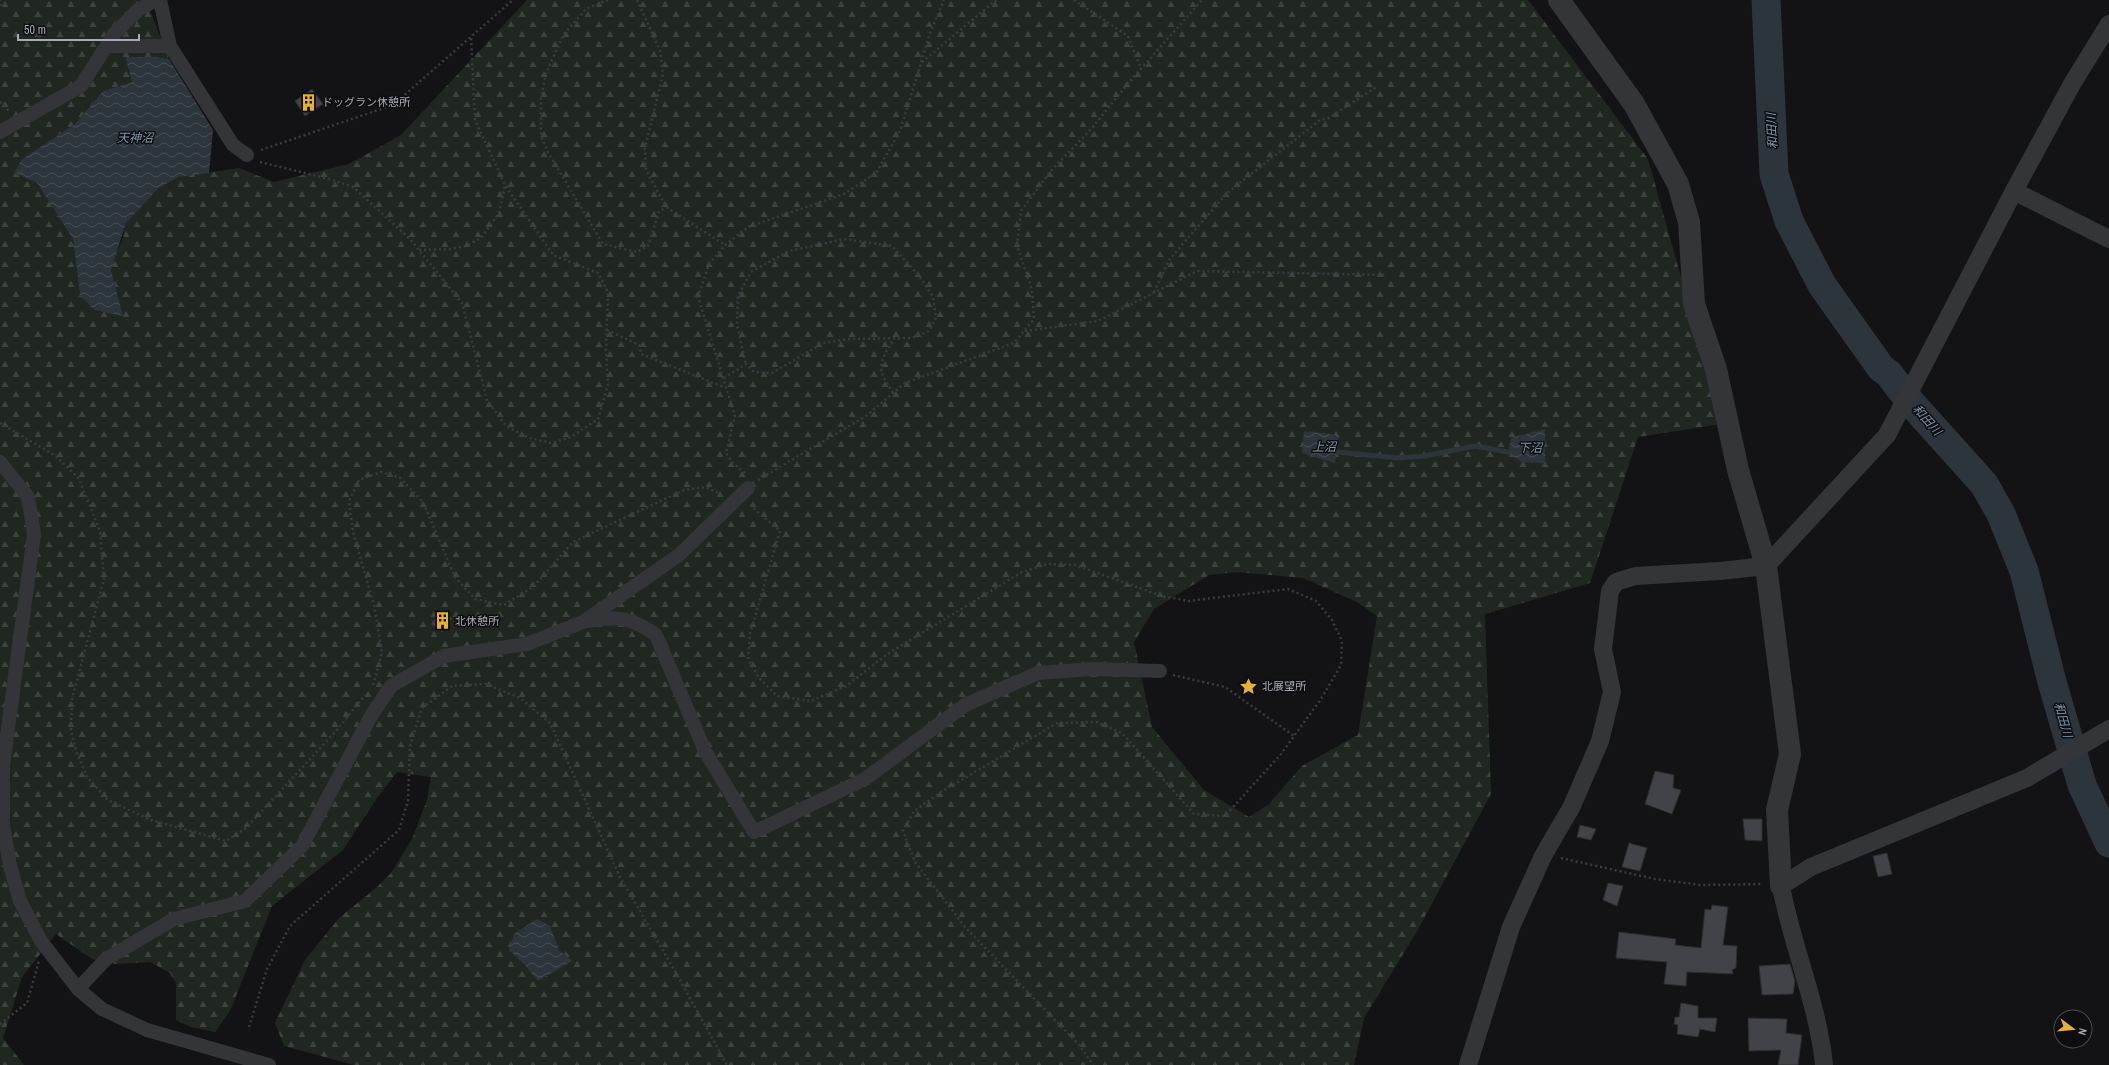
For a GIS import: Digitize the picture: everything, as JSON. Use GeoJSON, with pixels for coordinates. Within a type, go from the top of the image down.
{"type":"FeatureCollection","features":[{"type":"Feature","properties":{"kind":"street"},"geometry":{"type":"LineString","coordinates":[[0,132],[81,86],[114,34],[138,10],[156,0]]}},
{"type":"Feature","properties":{"kind":"street"},"geometry":{"type":"LineString","coordinates":[[160,0],[170,46],[233,145],[247,155]]}},
{"type":"Feature","properties":{"kind":"street"},"geometry":{"type":"LineString","coordinates":[[1559,0],[1634,104],[1678,184],[1689,222],[1694,304],[1716,369],[1738,470],[1766,566],[1790,754],[1777,810],[1781,886],[1786,913],[1814,1017],[1824,1065]]}},
{"type":"Feature","properties":{"kind":"street"},"geometry":{"type":"LineString","coordinates":[[1468,1065],[1511,927],[1543,856],[1572,806],[1600,741],[1612,692],[1603,649],[1610,591],[1616,582],[1635,576],[1720,571],[1766,566],[1887,435],[2014,191],[2072,84],[2109,24]]}},
{"type":"Feature","properties":{"kind":"street"},"geometry":{"type":"LineString","coordinates":[[107,46],[170,46]]}},
{"type":"Feature","properties":{"kind":"street"},"geometry":{"type":"LineString","coordinates":[[2014,191],[2109,239]]}},
{"type":"Feature","properties":{"kind":"street"},"geometry":{"type":"LineString","coordinates":[[0,462],[28,497],[34,534],[3,766],[2,825],[10,866],[20,901],[41,941],[50,953],[78,989],[102,1009],[129,1023],[147,1030],[269,1065]]}},
{"type":"Feature","properties":{"kind":"street"},"geometry":{"type":"LineString","coordinates":[[583,622],[679,555],[751,485]]}},
{"type":"Feature","properties":{"kind":"street"},"geometry":{"type":"LineString","coordinates":[[78,989],[106,959],[174,919],[245,901],[302,846],[371,716],[391,686],[444,656],[527,644],[583,622],[614,617],[640,624],[656,635],[705,750],[754,832],[865,779],[965,705],[1038,673],[1092,669],[1160,671]]}},
{"type":"Feature","properties":{"kind":"street"},"geometry":{"type":"LineString","coordinates":[[1781,886],[1811,867],[2027,778],[2109,729]]}},
{"type":"Feature","properties":{"kind":"path"},"geometry":{"type":"LineString","coordinates":[[0,0],[0,6]]}},
{"type":"Feature","properties":{"kind":"path"},"geometry":{"type":"LineString","coordinates":[[247,155],[393,105],[513,0]]}},
{"type":"Feature","properties":{"kind":"path"},"geometry":{"type":"LineString","coordinates":[[608,0],[586,9],[564,34],[546,73],[541,98],[541,136],[549,154],[603,244],[637,252],[648,246],[659,212],[666,207]]}},
{"type":"Feature","properties":{"kind":"path"},"geometry":{"type":"LineString","coordinates":[[637,0],[660,50],[663,74],[645,148],[646,170],[666,207],[726,245]]}},
{"type":"Feature","properties":{"kind":"path"},"geometry":{"type":"LineString","coordinates":[[944,0],[929,36],[900,131],[876,173],[844,194],[748,227],[726,245],[709,264],[698,297],[735,416],[726,453],[751,485],[866,416],[905,383],[1014,342],[1034,320],[1032,290],[1017,246],[1020,211],[1050,172],[1092,128],[1141,69],[1202,0]]}},
{"type":"Feature","properties":{"kind":"path"},"geometry":{"type":"LineString","coordinates":[[921,63],[996,0]]}},
{"type":"Feature","properties":{"kind":"path"},"geometry":{"type":"LineString","coordinates":[[1074,0],[1128,36],[1141,69]]}},
{"type":"Feature","properties":{"kind":"path"},"geometry":{"type":"LineString","coordinates":[[247,155],[256,161],[333,180],[353,187],[411,240],[462,303],[487,400],[506,426],[529,438],[552,443],[571,437],[598,419],[608,385],[608,292],[598,273],[553,255],[505,186],[475,120],[471,37]]}},
{"type":"Feature","properties":{"kind":"path"},"geometry":{"type":"LineString","coordinates":[[1154,292],[1169,260],[1227,193],[1320,120],[1329,118],[1378,86]]}},
{"type":"Feature","properties":{"kind":"path"},"geometry":{"type":"LineString","coordinates":[[419,250],[450,250],[466,246],[481,238],[499,213],[505,186]]}},
{"type":"Feature","properties":{"kind":"path"},"geometry":{"type":"LineString","coordinates":[[844,239],[892,246],[920,277],[933,297],[936,318],[929,331],[911,338],[848,339],[823,343],[772,373],[754,372],[746,364],[737,325],[738,296],[751,272],[789,251],[844,239]]}},
{"type":"Feature","properties":{"kind":"path"},"geometry":{"type":"LineString","coordinates":[[1024,331],[1098,321],[1197,271],[1386,275]]}},
{"type":"Feature","properties":{"kind":"path"},"geometry":{"type":"LineString","coordinates":[[607,330],[639,345],[641,354],[727,389]]}},
{"type":"Feature","properties":{"kind":"path"},"geometry":{"type":"LineString","coordinates":[[893,393],[881,375],[881,360],[894,338]]}},
{"type":"Feature","properties":{"kind":"path"},"geometry":{"type":"LineString","coordinates":[[724,378],[746,364]]}},
{"type":"Feature","properties":{"kind":"path"},"geometry":{"type":"LineString","coordinates":[[0,423],[56,456],[79,479],[100,531],[104,579],[72,699],[71,730],[77,753],[87,777],[108,800],[151,820],[226,841],[246,828],[336,730],[367,693]]}},
{"type":"Feature","properties":{"kind":"path"},"geometry":{"type":"LineString","coordinates":[[372,687],[382,652],[374,605],[352,532],[350,501],[359,480],[381,472],[400,478],[423,502],[455,577],[475,600],[504,605],[533,587],[573,542],[684,490],[705,487],[726,495]]}},
{"type":"Feature","properties":{"kind":"path"},"geometry":{"type":"LineString","coordinates":[[747,503],[754,506],[780,532],[750,634],[748,659],[759,678],[777,696],[811,701],[846,686],[889,653],[1022,572],[1048,564],[1075,565],[1162,596],[1188,601],[1288,589],[1316,601],[1332,620],[1342,641],[1341,666],[1281,754],[1225,816],[1194,814],[1122,733],[1096,722],[1057,723],[943,791],[914,811],[903,831],[908,848],[922,872],[965,927],[1081,1047],[1093,1065]]}},
{"type":"Feature","properties":{"kind":"path"},"geometry":{"type":"LineString","coordinates":[[1160,671],[1225,687],[1294,736]]}},
{"type":"Feature","properties":{"kind":"path"},"geometry":{"type":"LineString","coordinates":[[249,1027],[267,969],[290,926],[399,830],[408,801],[410,746],[422,708],[452,686],[486,684],[520,698],[550,723],[620,877],[727,1065]]}},
{"type":"Feature","properties":{"kind":"path"},"geometry":{"type":"LineString","coordinates":[[1543,856],[1577,861],[1655,879],[1701,885],[1760,884],[1781,886]]}},
{"type":"Feature","properties":{"kind":"path"},"geometry":{"type":"LineString","coordinates":[[0,1024],[27,1003],[38,962],[50,953]]}},
{"type":"Feature","properties":{"kind":"green space"},"geometry":{"type":"Polygon","coordinates":[[[0,0],[146,0],[169,59],[156,57],[125,58],[132,82],[103,91],[75,124],[22,159],[14,173],[37,183],[73,239],[80,295],[123,316],[111,270],[115,255],[123,238],[126,223],[159,188],[179,177],[239,168],[274,182],[349,164],[401,135],[527,0],[1528,0],[1648,159],[1722,424],[1638,437],[1590,583],[1485,614],[1491,794],[1416,933],[1364,1018],[1354,1065],[354,1065],[284,1046],[275,1023],[305,960],[340,917],[376,888],[391,873],[412,839],[427,800],[431,777],[397,772],[377,798],[343,850],[272,906],[230,1011],[215,1032],[191,1027],[176,1020],[176,983],[170,973],[150,962],[115,964],[92,959],[56,934],[22,977],[3,1038],[24,1065],[0,1065],[0,0]],[[1237,572],[1209,575],[1154,609],[1134,642],[1152,727],[1204,790],[1249,817],[1269,804],[1302,766],[1358,735],[1377,616],[1357,602],[1303,578],[1237,572]]]}},
{"type":"Feature","properties":{"kind":"water","name":"天神沼"},"geometry":{"type":"Polygon","coordinates":[[[125,57],[156,57],[169,59],[213,130],[209,173],[179,177],[159,188],[126,223],[111,270],[123,316],[95,310],[80,295],[73,239],[37,183],[14,173],[22,159],[75,124],[103,91],[132,82],[125,57]]]}},
{"type":"Feature","properties":{"kind":"water","name":"下沼"},"geometry":{"type":"Polygon","coordinates":[[[1545,429],[1545,463],[1521,462],[1508,452],[1511,438],[1545,429]]]}},
{"type":"Feature","properties":{"kind":"water","name":"上沼"},"geometry":{"type":"Polygon","coordinates":[[[1304,431],[1339,435],[1335,463],[1302,453],[1304,431]]]}},
{"type":"Feature","properties":{"kind":"water"},"geometry":{"type":"Polygon","coordinates":[[[537,919],[550,926],[559,950],[572,961],[538,981],[525,965],[509,950],[514,934],[537,919]]]}},
{"type":"Feature","properties":{"kind":"building","name":"ドッグラン休憩所"},"geometry":{"type":"Polygon","coordinates":[[[312,89],[323,104],[305,116],[295,101],[312,89]]]}},
{"type":"Feature","properties":{"kind":"building","name":"北休憩所"},"geometry":{"type":"Polygon","coordinates":[[[441,610],[452,618],[442,632],[431,624],[441,610]]]}},
{"type":"Feature","properties":{"kind":"building"},"geometry":{"type":"Polygon","coordinates":[[[1655,771],[1674,775],[1673,788],[1681,790],[1672,814],[1645,804],[1655,771]]]}},
{"type":"Feature","properties":{"kind":"building"},"geometry":{"type":"Polygon","coordinates":[[[1743,819],[1762,819],[1762,841],[1745,840],[1743,819]]]}},
{"type":"Feature","properties":{"kind":"building"},"geometry":{"type":"Polygon","coordinates":[[[1580,825],[1596,829],[1591,840],[1577,837],[1580,825]]]}},
{"type":"Feature","properties":{"kind":"building"},"geometry":{"type":"Polygon","coordinates":[[[1629,843],[1647,848],[1640,871],[1622,867],[1629,843]]]}},
{"type":"Feature","properties":{"kind":"building"},"geometry":{"type":"Polygon","coordinates":[[[1887,853],[1892,874],[1878,877],[1873,856],[1887,853]]]}},
{"type":"Feature","properties":{"kind":"building"},"geometry":{"type":"Polygon","coordinates":[[[1608,883],[1623,886],[1617,906],[1603,900],[1608,883]]]}},
{"type":"Feature","properties":{"kind":"building"},"geometry":{"type":"Polygon","coordinates":[[[1712,905],[1728,907],[1723,945],[1737,946],[1736,968],[1732,970],[1733,974],[1687,972],[1686,986],[1664,984],[1667,962],[1616,958],[1619,932],[1676,939],[1675,945],[1701,948],[1705,909],[1711,910],[1712,905]]]}},
{"type":"Feature","properties":{"kind":"building"},"geometry":{"type":"Polygon","coordinates":[[[1790,964],[1795,981],[1793,994],[1762,995],[1759,966],[1790,964]]]}},
{"type":"Feature","properties":{"kind":"building"},"geometry":{"type":"Polygon","coordinates":[[[1681,1003],[1698,1006],[1698,1018],[1717,1018],[1715,1032],[1700,1029],[1698,1037],[1677,1034],[1678,1025],[1674,1024],[1675,1017],[1679,1017],[1681,1003]]]}},
{"type":"Feature","properties":{"kind":"building"},"geometry":{"type":"Polygon","coordinates":[[[1748,1018],[1787,1019],[1786,1033],[1802,1035],[1798,1065],[1778,1065],[1781,1050],[1749,1051],[1748,1018]]]}},
{"type":"Feature","properties":{"kind":"waterway","name":"和田川"},"geometry":{"type":"LineString","coordinates":[[1766,0],[1774,174],[1789,221],[1822,285],[1881,368],[1889,374],[1912,404],[1984,484],[2001,514],[2024,571],[2052,682],[2082,785],[2109,843]]}},
{"type":"Feature","properties":{"kind":"waterway"},"geometry":{"type":"LineString","coordinates":[[1337,452],[1398,458],[1424,456],[1475,446],[1508,452]]}},
{"type":"Feature","properties":{"kind":"place","name":"ドッグラン休憩所"},"geometry":{"type":"Point","coordinates":[309,102]}},
{"type":"Feature","properties":{"kind":"place","name":"北休憩所"},"geometry":{"type":"Point","coordinates":[442,621]}},
{"type":"Feature","properties":{"kind":"place","name":"北展望所"},"geometry":{"type":"Point","coordinates":[1249,686]}}]}
